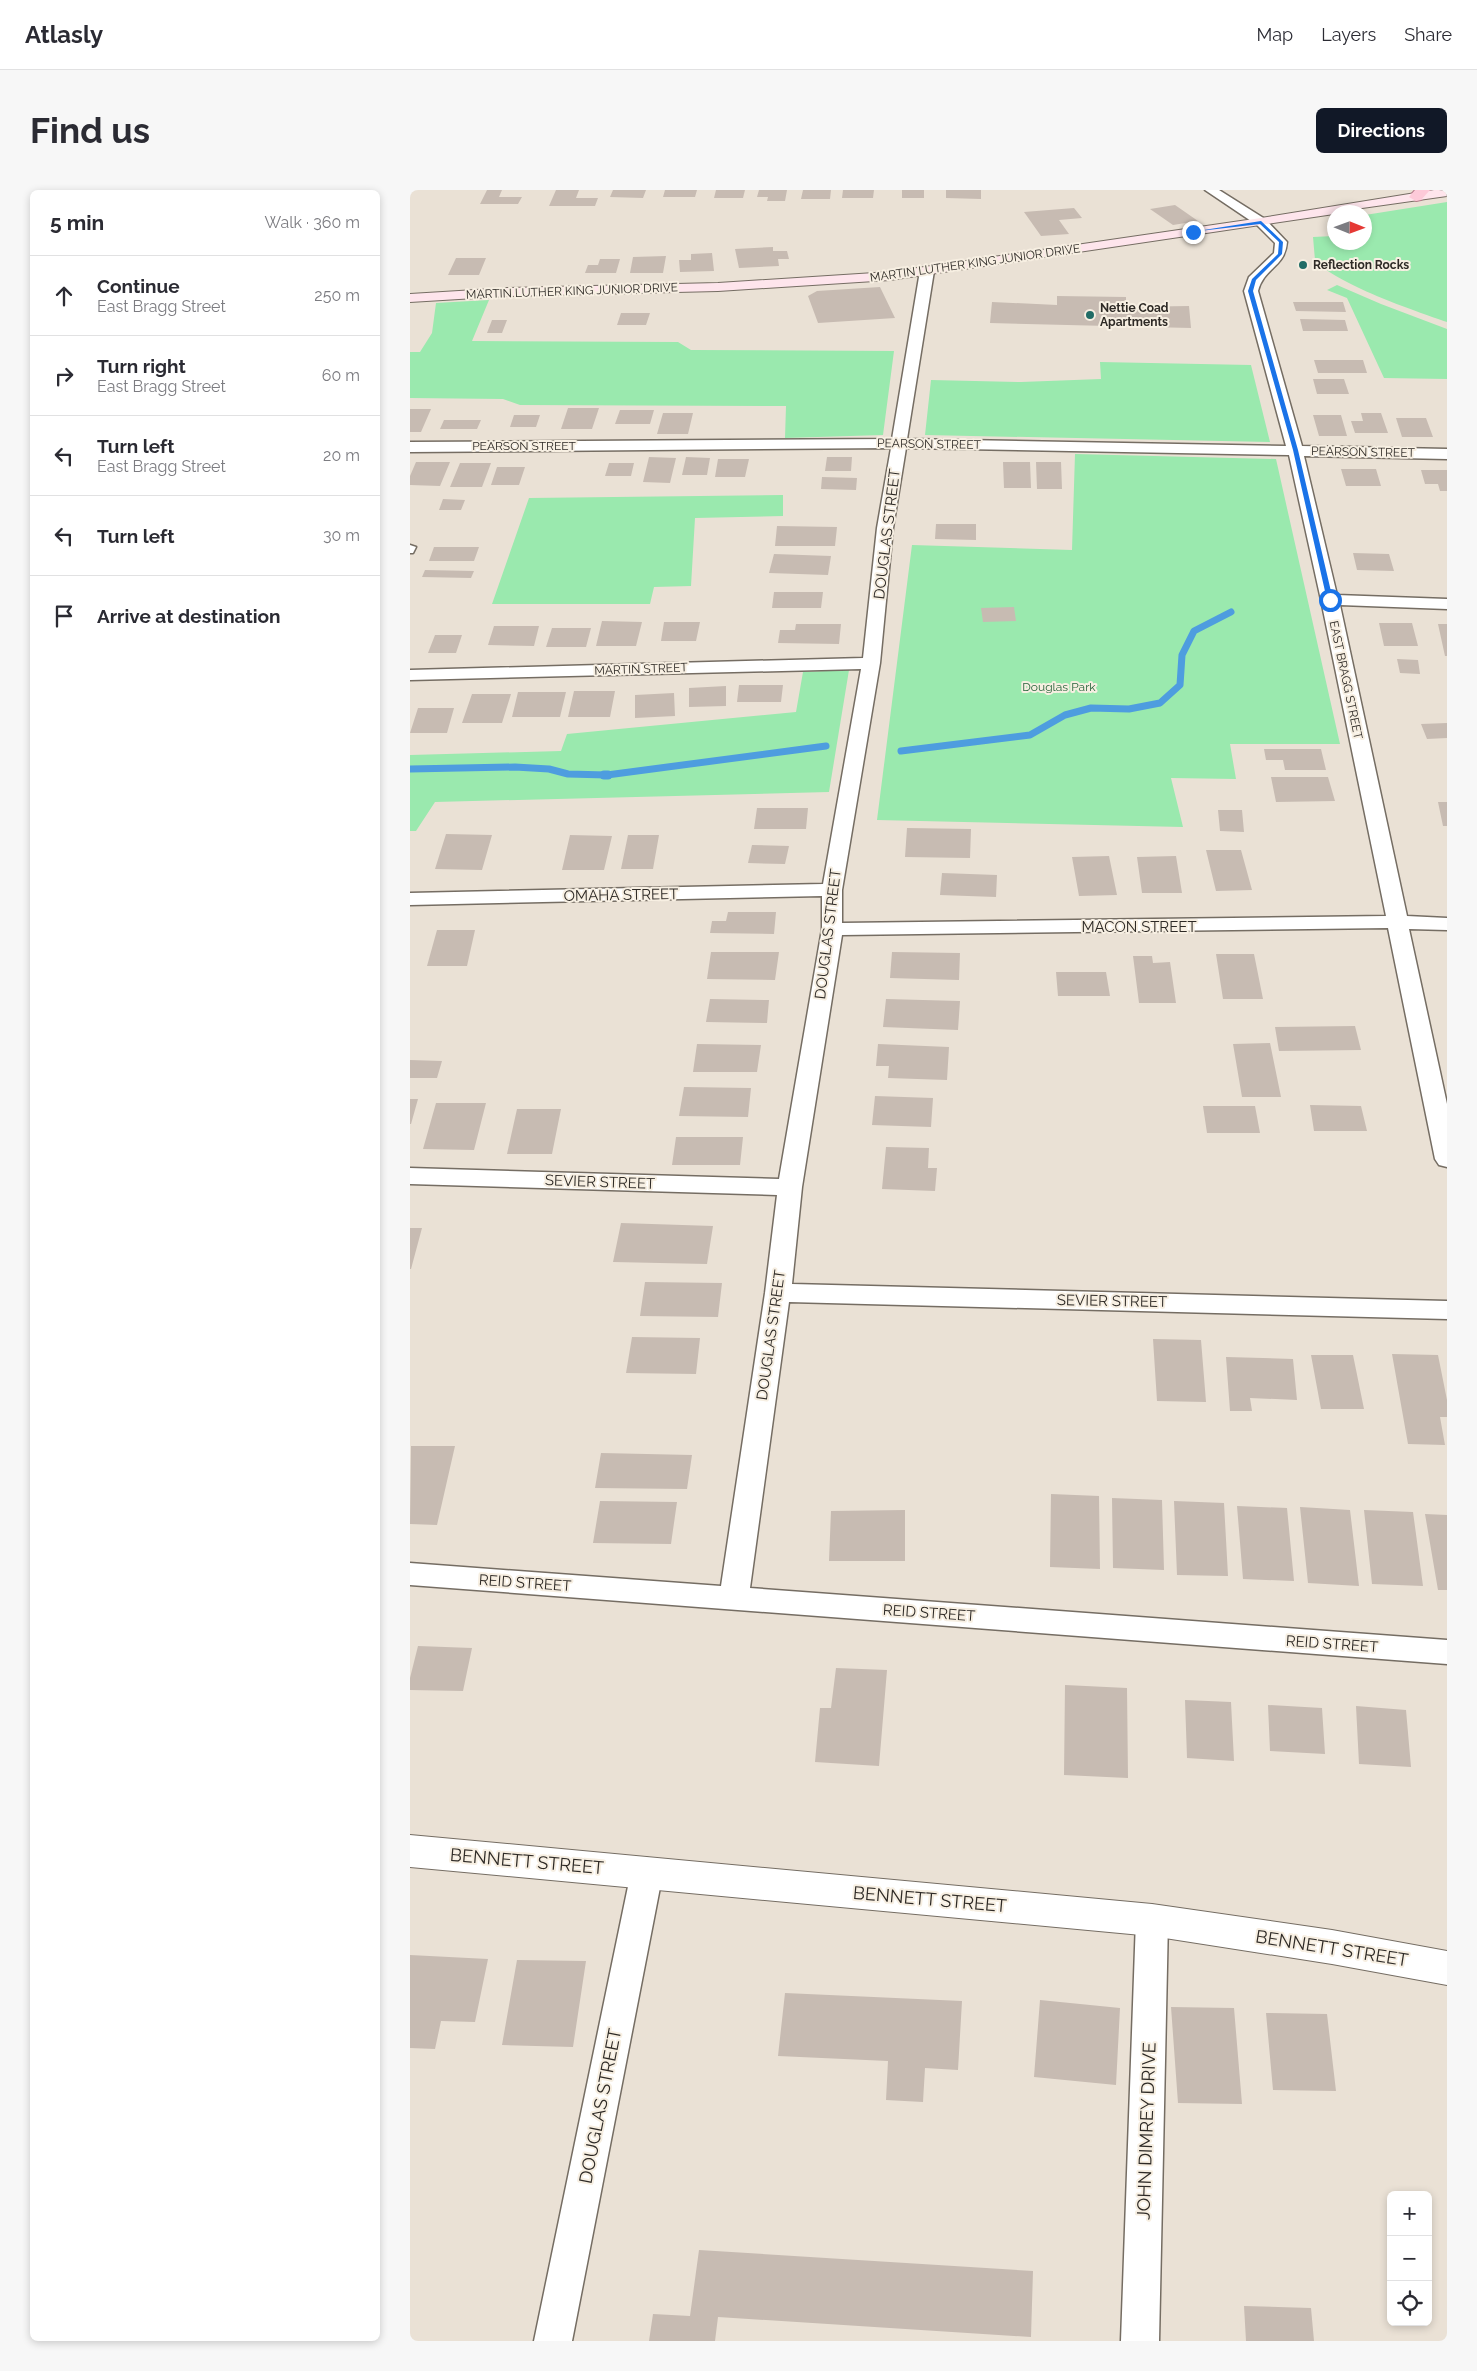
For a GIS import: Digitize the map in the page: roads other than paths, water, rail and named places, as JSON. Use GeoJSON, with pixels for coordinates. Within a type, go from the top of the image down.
{"type":"FeatureCollection","features":[{"type":"Feature","properties":{"kind":"main road","name":"MARTIN LUTHER KING JUNIOR DRIVE"},"geometry":{"type":"LineString","coordinates":[[410,298],[508,292],[718,287],[928,271],[1261,222],[1420,193],[1447,192]]}},
{"type":"Feature","properties":{"kind":"street","name":"EAST BRAGG STREET"},"geometry":{"type":"LineString","coordinates":[[1211,190],[1261,222],[1281,242],[1280,254],[1254,280],[1251,291],[1295,450],[1330,600],[1447,1159]]}},
{"type":"Feature","properties":{"kind":"street","name":"DOUGLAS STREET"},"geometry":{"type":"LineString","coordinates":[[734,1598],[778,1293],[790,1188],[832,929],[832,890],[871,663],[885,528],[928,271]]}},
{"type":"Feature","properties":{"kind":"street","name":"PEARSON STREET"},"geometry":{"type":"LineString","coordinates":[[410,447],[899,442],[1447,454]]}},
{"type":"Feature","properties":{"kind":"street"},"geometry":{"type":"LineString","coordinates":[[1330,600],[1447,604]]}},
{"type":"Feature","properties":{"kind":"street","name":"MARTIN STREET"},"geometry":{"type":"LineString","coordinates":[[410,675],[871,663]]}},
{"type":"Feature","properties":{"kind":"street","name":"OMAHA STREET"},"geometry":{"type":"LineString","coordinates":[[410,899],[832,890]]}},
{"type":"Feature","properties":{"kind":"street","name":"MACON STREET"},"geometry":{"type":"LineString","coordinates":[[832,929],[1396,922],[1447,924]]}},
{"type":"Feature","properties":{"kind":"street","name":"SEVIER STREET"},"geometry":{"type":"LineString","coordinates":[[410,1176],[790,1188]]}},
{"type":"Feature","properties":{"kind":"street","name":"SEVIER STREET"},"geometry":{"type":"LineString","coordinates":[[778,1293],[1447,1310]]}},
{"type":"Feature","properties":{"kind":"street","name":"REID STREET"},"geometry":{"type":"LineString","coordinates":[[410,1574],[1447,1652]]}},
{"type":"Feature","properties":{"kind":"street","name":"BENNETT STREET"},"geometry":{"type":"LineString","coordinates":[[410,1851],[1152,1920],[1332,1947],[1447,1968]]}},
{"type":"Feature","properties":{"kind":"street","name":"DOUGLAS STREET"},"geometry":{"type":"LineString","coordinates":[[553,2341],[647,1872]]}},
{"type":"Feature","properties":{"kind":"street","name":"JOHN DIMREY DRIVE"},"geometry":{"type":"LineString","coordinates":[[1140,2341],[1152,1920]]}},
{"type":"Feature","properties":{"kind":"waterway"},"geometry":{"type":"LineString","coordinates":[[901,751],[1030,735],[1065,715],[1091,708],[1129,709],[1160,703],[1180,685],[1182,655],[1194,631],[1231,612]]}},
{"type":"Feature","properties":{"kind":"waterway"},"geometry":{"type":"LineString","coordinates":[[607,775],[826,746]]}},
{"type":"Feature","properties":{"kind":"waterway"},"geometry":{"type":"LineString","coordinates":[[410,769],[515,767],[549,769],[568,774],[607,775]]}},
{"type":"Feature","properties":{"kind":"place","name":"Reflection Rocks"},"geometry":{"type":"Point","coordinates":[1303,265]}},
{"type":"Feature","properties":{"kind":"place","name":"Nettie Coad Apartments"},"geometry":{"type":"Point","coordinates":[1090,315]}},
{"type":"Feature","properties":{"kind":"park label","name":"Douglas Park"},"geometry":{"type":"Point","coordinates":[1059,687]}}]}
